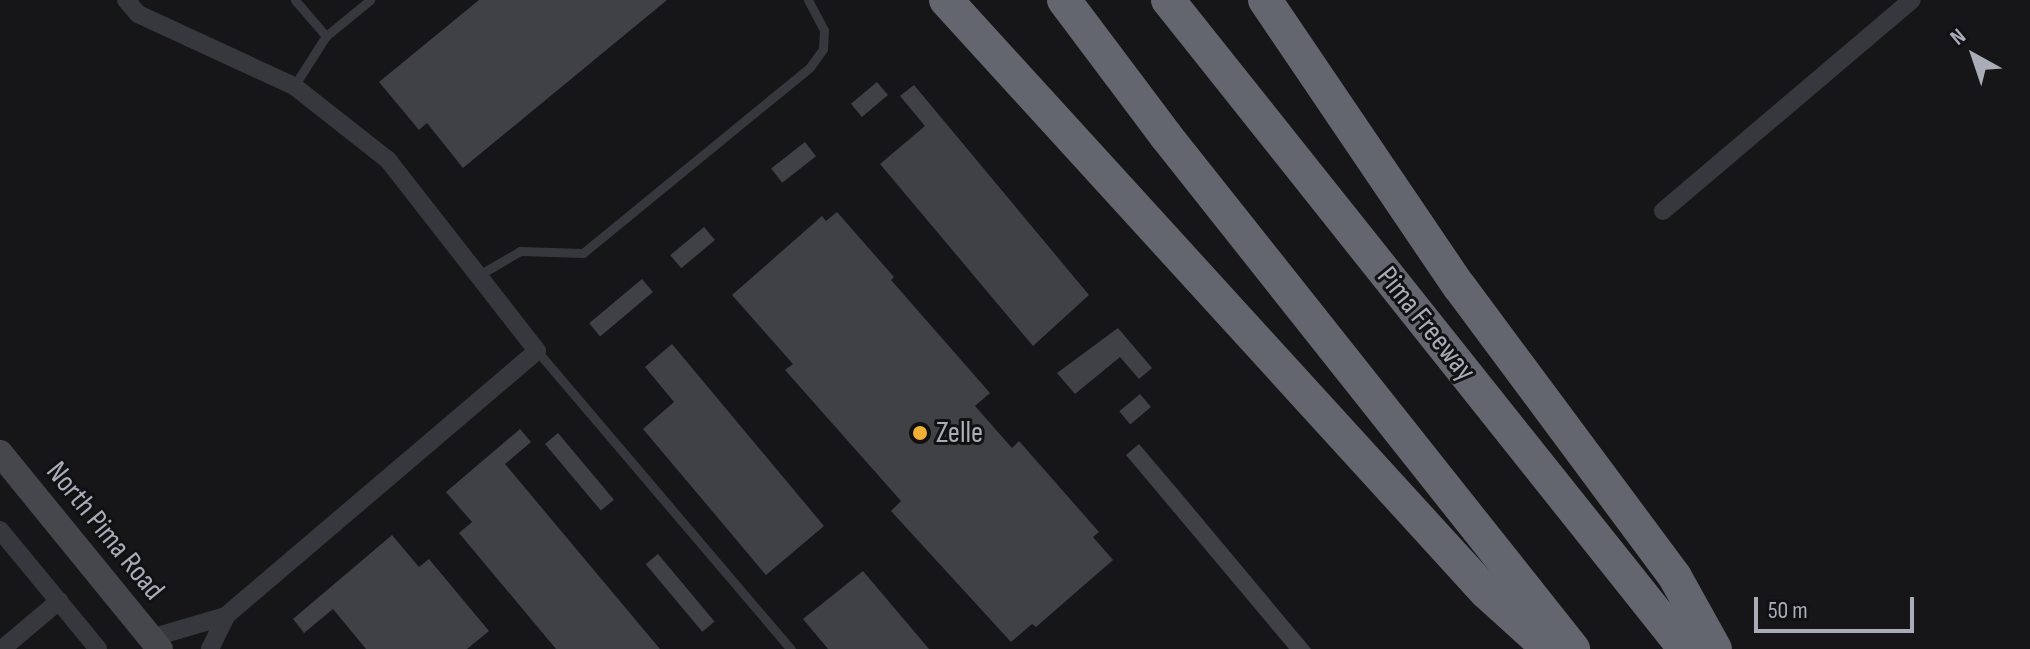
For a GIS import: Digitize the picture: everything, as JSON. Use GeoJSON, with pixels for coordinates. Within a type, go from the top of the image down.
{"type":"FeatureCollection","features":[{"type":"Feature","properties":{"kind":"highway"},"geometry":{"type":"LineString","coordinates":[[946,0],[1486,592],[1549,649]]}},
{"type":"Feature","properties":{"kind":"highway"},"geometry":{"type":"LineString","coordinates":[[1064,0],[1166,136],[1573,649]]}},
{"type":"Feature","properties":{"kind":"highway","name":"Pima Freeway"},"geometry":{"type":"LineString","coordinates":[[1168,0],[1685,649]]}},
{"type":"Feature","properties":{"kind":"highway"},"geometry":{"type":"LineString","coordinates":[[1265,0],[1459,286],[1675,577],[1715,649]]}},
{"type":"Feature","properties":{"kind":"main road","name":"North Pima Road"},"geometry":{"type":"LineString","coordinates":[[0,453],[156,644]]}},
{"type":"Feature","properties":{"kind":"street"},"geometry":{"type":"LineString","coordinates":[[126,0],[138,14],[294,86],[388,160],[537,351],[226,616],[156,644]]}},
{"type":"Feature","properties":{"kind":"street"},"geometry":{"type":"LineString","coordinates":[[1663,211],[1912,0]]}},
{"type":"Feature","properties":{"kind":"street"},"geometry":{"type":"LineString","coordinates":[[0,530],[98,649]]}},
{"type":"Feature","properties":{"kind":"street"},"geometry":{"type":"LineString","coordinates":[[2,649],[59,601]]}},
{"type":"Feature","properties":{"kind":"street"},"geometry":{"type":"LineString","coordinates":[[210,649],[226,616]]}},
{"type":"Feature","properties":{"kind":"lane"},"geometry":{"type":"LineString","coordinates":[[295,0],[326,36]]}},
{"type":"Feature","properties":{"kind":"lane"},"geometry":{"type":"LineString","coordinates":[[294,86],[326,36],[370,0]]}},
{"type":"Feature","properties":{"kind":"lane"},"geometry":{"type":"LineString","coordinates":[[479,275],[520,251],[583,253],[810,67],[823,49],[824,30],[808,0]]}},
{"type":"Feature","properties":{"kind":"lane"},"geometry":{"type":"LineString","coordinates":[[537,351],[791,649]]}},
{"type":"Feature","properties":{"kind":"building"},"geometry":{"type":"Polygon","coordinates":[[[479,0],[667,0],[463,168],[427,123],[419,130],[379,82],[479,0]]]}},
{"type":"Feature","properties":{"kind":"building"},"geometry":{"type":"Polygon","coordinates":[[[877,82],[888,95],[862,117],[851,104],[877,82]]]}},
{"type":"Feature","properties":{"kind":"building"},"geometry":{"type":"Polygon","coordinates":[[[914,85],[1089,295],[1033,346],[880,164],[925,126],[900,96],[914,85]]]}},
{"type":"Feature","properties":{"kind":"building"},"geometry":{"type":"Polygon","coordinates":[[[805,142],[816,156],[782,183],[771,168],[805,142]]]}},
{"type":"Feature","properties":{"kind":"building","name":"Zelle"},"geometry":{"type":"Polygon","coordinates":[[[837,212],[894,277],[891,280],[990,393],[975,406],[1012,448],[1019,441],[1099,532],[1093,537],[1113,560],[1036,627],[1032,624],[1011,642],[891,511],[901,501],[785,370],[793,364],[732,295],[822,216],[826,221],[837,212]]]}},
{"type":"Feature","properties":{"kind":"building"},"geometry":{"type":"Polygon","coordinates":[[[704,227],[715,240],[681,268],[670,255],[704,227]]]}},
{"type":"Feature","properties":{"kind":"building"},"geometry":{"type":"Polygon","coordinates":[[[642,279],[653,292],[600,336],[589,323],[642,279]]]}},
{"type":"Feature","properties":{"kind":"building"},"geometry":{"type":"Polygon","coordinates":[[[1118,328],[1152,368],[1139,379],[1120,357],[1075,394],[1057,373],[1118,328]]]}},
{"type":"Feature","properties":{"kind":"building"},"geometry":{"type":"Polygon","coordinates":[[[672,344],[824,526],[766,575],[643,429],[674,402],[645,367],[672,344]]]}},
{"type":"Feature","properties":{"kind":"building"},"geometry":{"type":"Polygon","coordinates":[[[1140,394],[1151,407],[1130,424],[1119,411],[1140,394]]]}},
{"type":"Feature","properties":{"kind":"building"},"geometry":{"type":"Polygon","coordinates":[[[520,429],[531,442],[505,464],[660,649],[556,649],[459,533],[472,522],[446,492],[520,429]]]}},
{"type":"Feature","properties":{"kind":"building"},"geometry":{"type":"Polygon","coordinates":[[[558,433],[614,500],[601,511],[545,444],[558,433]]]}},
{"type":"Feature","properties":{"kind":"building"},"geometry":{"type":"Polygon","coordinates":[[[1139,444],[1311,649],[1289,649],[1126,455],[1139,444]]]}},
{"type":"Feature","properties":{"kind":"building"},"geometry":{"type":"Polygon","coordinates":[[[392,535],[419,567],[429,559],[489,631],[467,649],[366,649],[333,609],[304,633],[293,619],[392,535]]]}},
{"type":"Feature","properties":{"kind":"building"},"geometry":{"type":"Polygon","coordinates":[[[658,554],[715,621],[702,632],[646,564],[658,554]]]}},
{"type":"Feature","properties":{"kind":"building"},"geometry":{"type":"Polygon","coordinates":[[[863,571],[929,649],[828,649],[803,619],[863,571]]]}},
{"type":"Feature","properties":{"kind":"place","name":"Zelle"},"geometry":{"type":"Point","coordinates":[920,433]}}]}
